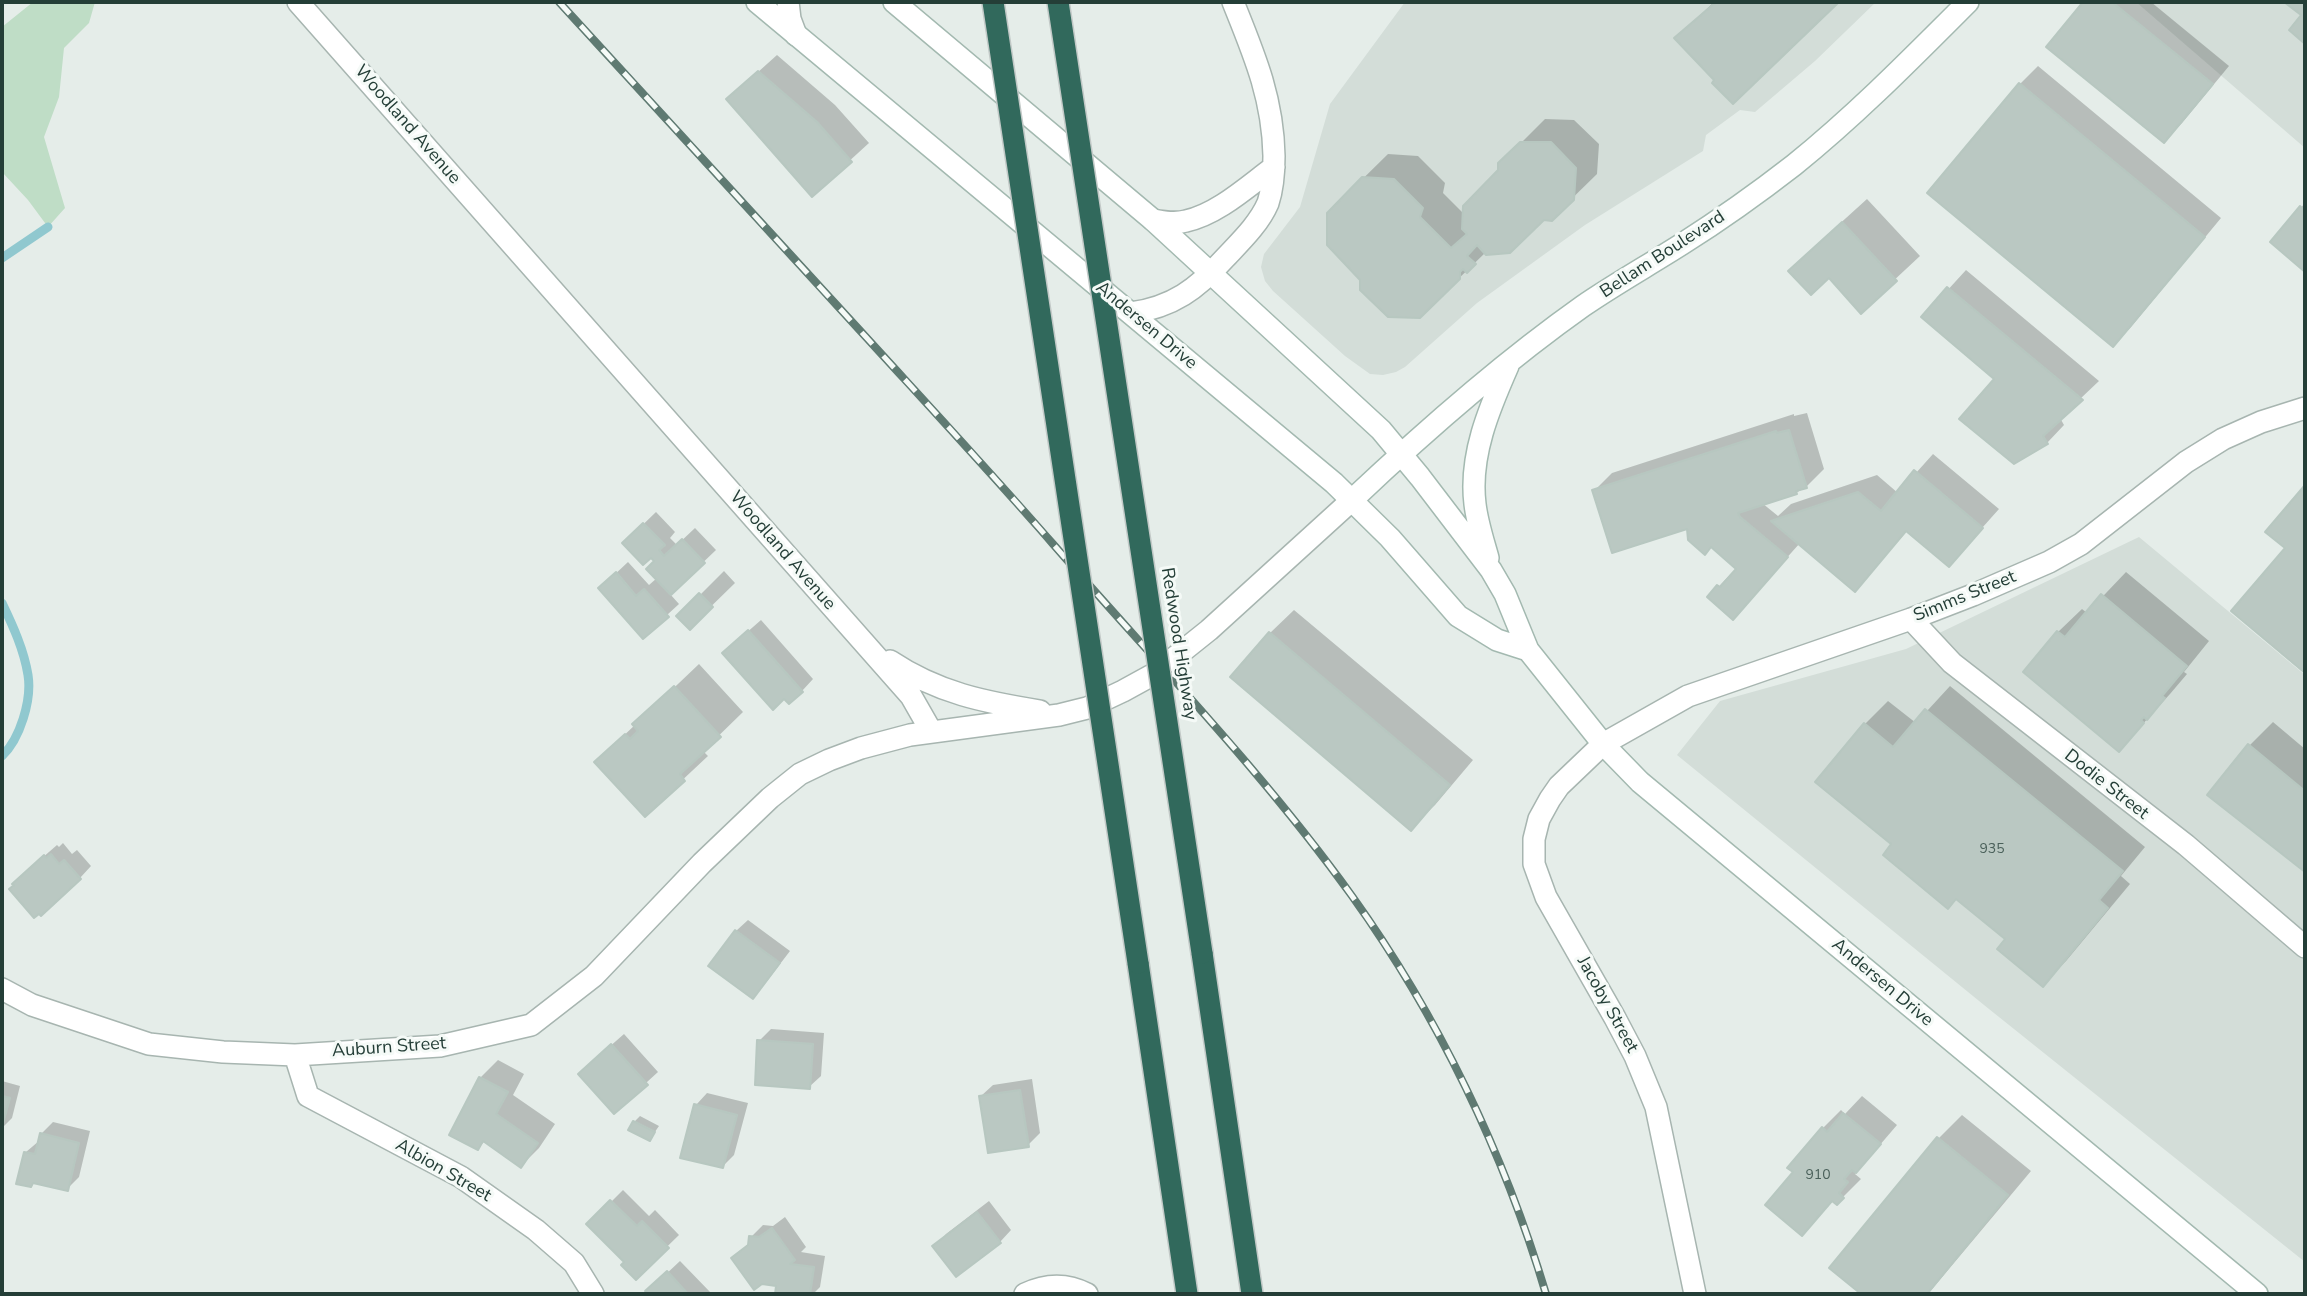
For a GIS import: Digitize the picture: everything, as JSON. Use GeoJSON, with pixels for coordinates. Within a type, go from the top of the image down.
{"type":"FeatureCollection","features":[{"type":"Feature","properties":{"kind":"highway"},"geometry":{"type":"LineString","coordinates":[[993,2],[1187,1294]]}},
{"type":"Feature","properties":{"kind":"highway","name":"Redwood Highway"},"geometry":{"type":"LineString","coordinates":[[1058,2],[1252,1294]]}},
{"type":"Feature","properties":{"kind":"street","name":"Woodland Avenue"},"geometry":{"type":"LineString","coordinates":[[298,2],[911,696],[931,732]]}},
{"type":"Feature","properties":{"kind":"street","name":"Andersen Drive"},"geometry":{"type":"LineString","coordinates":[[757,2],[1352,500],[1390,538],[1458,616],[1497,640],[1528,650]]}},
{"type":"Feature","properties":{"kind":"street"},"geometry":{"type":"LineString","coordinates":[[788,2],[789,19],[796,34]]}},
{"type":"Feature","properties":{"kind":"street","name":"Andersen Drive"},"geometry":{"type":"LineString","coordinates":[[894,2],[1153,220],[1360,409],[1401,454],[1491,570],[1510,604],[1528,650],[1603,744],[1651,791],[2257,1294]]}},
{"type":"Feature","properties":{"kind":"street"},"geometry":{"type":"LineString","coordinates":[[1131,313],[1165,306],[1211,274],[1258,220],[1267,204],[1274,167],[1270,104],[1261,71],[1233,2]]}},
{"type":"Feature","properties":{"kind":"street","name":"Bellam Boulevard"},"geometry":{"type":"LineString","coordinates":[[1352,500],[1401,454],[1510,361],[1583,306],[1713,223],[1778,177],[1861,107],[1968,2]]}},
{"type":"Feature","properties":{"kind":"street"},"geometry":{"type":"LineString","coordinates":[[1153,220],[1185,222],[1200,216],[1274,167]]}},
{"type":"Feature","properties":{"kind":"street"},"geometry":{"type":"LineString","coordinates":[[1491,570],[1475,504],[1475,465],[1488,416],[1510,361]]}},
{"type":"Feature","properties":{"kind":"street","name":"Simms Street"},"geometry":{"type":"LineString","coordinates":[[1603,744],[1688,696],[1912,619],[2059,556],[2081,544],[2186,462],[2223,439],[2261,422],[2305,408]]}},
{"type":"Feature","properties":{"kind":"street"},"geometry":{"type":"LineString","coordinates":[[931,732],[1059,715],[1087,708],[1154,674],[1238,605],[1352,500]]}},
{"type":"Feature","properties":{"kind":"street","name":"Dodie Street"},"geometry":{"type":"LineString","coordinates":[[1912,619],[1952,663],[2186,845],[2305,947]]}},
{"type":"Feature","properties":{"kind":"street"},"geometry":{"type":"LineString","coordinates":[[865,645],[913,677],[936,687],[983,701],[1059,715]]}},
{"type":"Feature","properties":{"kind":"street","name":"Auburn Street"},"geometry":{"type":"LineString","coordinates":[[2,989],[32,1005],[149,1044],[223,1052],[295,1055],[440,1046],[531,1025],[594,976],[702,863],[770,798],[800,774],[861,748],[931,732]]}},
{"type":"Feature","properties":{"kind":"street","name":"Jacoby Street"},"geometry":{"type":"LineString","coordinates":[[1603,744],[1559,786],[1550,799],[1539,819],[1534,839],[1534,864],[1546,897],[1620,1027],[1656,1107],[1695,1294]]}},
{"type":"Feature","properties":{"kind":"street","name":"Albion Street"},"geometry":{"type":"LineString","coordinates":[[295,1055],[309,1096],[461,1177],[526,1222],[574,1263],[593,1294]]}},
{"type":"Feature","properties":{"kind":"street"},"geometry":{"type":"LineString","coordinates":[[1025,1294],[1035,1289],[1055,1286],[1072,1287],[1087,1294]]}},
{"type":"Feature","properties":{"kind":"shaded area"},"geometry":{"type":"Polygon","coordinates":[[[1405,2],[1876,2],[1815,61],[1755,112],[1740,110],[1706,135],[1703,151],[1585,225],[1477,303],[1405,367],[1383,375],[1370,374],[1345,356],[1273,291],[1265,281],[1261,267],[1264,254],[1300,207],[1330,104],[1405,2]]]}},
{"type":"Feature","properties":{"kind":"shaded area"},"geometry":{"type":"Polygon","coordinates":[[[2136,2],[2305,2],[2305,148],[2136,2]]]}},
{"type":"Feature","properties":{"kind":"shaded area"},"geometry":{"type":"Polygon","coordinates":[[[2139,537],[2305,675],[2305,1262],[1677,755],[1720,701],[1906,649],[2139,537]]]}},
{"type":"Feature","properties":{"kind":"green space"},"geometry":{"type":"Polygon","coordinates":[[[33,2],[95,2],[89,23],[64,48],[59,97],[44,137],[65,208],[48,227],[2,172],[2,27],[33,2]]]}},
{"type":"Feature","properties":{"kind":"building"},"geometry":{"type":"Polygon","coordinates":[[[1716,2],[1839,2],[1733,104],[1674,38],[1716,2]]]}},
{"type":"Feature","properties":{"kind":"building"},"geometry":{"type":"Polygon","coordinates":[[[2083,2],[2112,2],[2213,84],[2164,143],[2046,47],[2083,2]]]}},
{"type":"Feature","properties":{"kind":"building"},"geometry":{"type":"Polygon","coordinates":[[[2284,2],[2305,2],[2305,44],[2289,30],[2301,15],[2284,2]]]}},
{"type":"Feature","properties":{"kind":"building"},"geometry":{"type":"Polygon","coordinates":[[[758,71],[817,122],[852,162],[812,197],[726,99],[758,71]]]}},
{"type":"Feature","properties":{"kind":"building"},"geometry":{"type":"Polygon","coordinates":[[[2019,83],[2205,237],[2113,347],[1927,193],[2019,83]]]}},
{"type":"Feature","properties":{"kind":"building"},"geometry":{"type":"Polygon","coordinates":[[[1520,142],[1551,142],[1576,168],[1574,200],[1552,221],[1544,220],[1510,253],[1486,255],[1477,245],[1467,256],[1476,264],[1467,273],[1463,269],[1460,279],[1420,318],[1388,317],[1360,290],[1360,280],[1327,245],[1327,213],[1362,177],[1394,179],[1423,208],[1420,217],[1451,248],[1467,234],[1462,229],[1463,206],[1498,170],[1498,163],[1520,142]]]}},
{"type":"Feature","properties":{"kind":"building"},"geometry":{"type":"Polygon","coordinates":[[[2300,206],[2305,211],[2305,272],[2270,242],[2300,206]]]}},
{"type":"Feature","properties":{"kind":"building"},"geometry":{"type":"Polygon","coordinates":[[[1842,222],[1897,281],[1861,314],[1829,278],[1811,295],[1788,271],[1842,222]]]}},
{"type":"Feature","properties":{"kind":"building"},"geometry":{"type":"Polygon","coordinates":[[[1947,287],[2083,400],[2043,436],[2048,444],[2014,464],[1959,419],[1994,379],[1921,317],[1947,287]]]}},
{"type":"Feature","properties":{"kind":"building"},"geometry":{"type":"Polygon","coordinates":[[[1789,430],[1807,488],[1796,491],[1797,494],[1738,513],[1788,557],[1733,620],[1707,597],[1736,569],[1711,547],[1705,555],[1688,540],[1687,529],[1612,553],[1592,490],[1776,431],[1789,430]]]}},
{"type":"Feature","properties":{"kind":"building"},"geometry":{"type":"Polygon","coordinates":[[[1914,470],[1983,528],[1949,567],[1906,531],[1855,592],[1771,521],[1858,492],[1881,511],[1914,470]]]}},
{"type":"Feature","properties":{"kind":"building"},"geometry":{"type":"Polygon","coordinates":[[[2305,485],[2305,673],[2231,611],[2285,548],[2265,532],[2305,485]]]}},
{"type":"Feature","properties":{"kind":"building"},"geometry":{"type":"Polygon","coordinates":[[[643,523],[665,545],[659,550],[664,556],[682,539],[705,563],[671,595],[646,569],[654,561],[651,558],[643,565],[622,543],[643,523]]]}},
{"type":"Feature","properties":{"kind":"building"},"geometry":{"type":"Polygon","coordinates":[[[616,572],[636,596],[644,589],[669,617],[643,639],[598,588],[616,572]]]}},
{"type":"Feature","properties":{"kind":"building"},"geometry":{"type":"Polygon","coordinates":[[[699,593],[713,607],[690,630],[676,616],[699,593]]]}},
{"type":"Feature","properties":{"kind":"building"},"geometry":{"type":"Polygon","coordinates":[[[2101,594],[2187,666],[2162,696],[2165,698],[2147,720],[2144,717],[2141,720],[2144,723],[2119,752],[2023,672],[2057,631],[2065,637],[2101,594]]]}},
{"type":"Feature","properties":{"kind":"building"},"geometry":{"type":"Polygon","coordinates":[[[748,630],[803,692],[789,704],[784,699],[773,710],[722,653],[748,630]]]}},
{"type":"Feature","properties":{"kind":"building"},"geometry":{"type":"Polygon","coordinates":[[[1269,632],[1450,785],[1411,831],[1230,677],[1269,632]]]}},
{"type":"Feature","properties":{"kind":"building"},"geometry":{"type":"Polygon","coordinates":[[[674,686],[721,737],[680,774],[685,781],[645,817],[594,762],[625,734],[630,739],[638,731],[632,724],[674,686]]]}},
{"type":"Feature","properties":{"kind":"building"},"geometry":{"type":"Polygon","coordinates":[[[1925,709],[2123,871],[2099,900],[2108,908],[2043,987],[1997,949],[2005,939],[1956,899],[1948,909],[1883,855],[1891,844],[1815,782],[1864,723],[1893,747],[1925,709]]]}},
{"type":"Feature","properties":{"kind":"building"},"geometry":{"type":"Polygon","coordinates":[[[2248,744],[2305,791],[2305,872],[2207,795],[2248,744]]]}},
{"type":"Feature","properties":{"kind":"building"},"geometry":{"type":"Polygon","coordinates":[[[51,854],[59,864],[64,860],[81,879],[41,916],[39,914],[34,918],[9,889],[44,855],[46,858],[51,854]]]}},
{"type":"Feature","properties":{"kind":"building"},"geometry":{"type":"Polygon","coordinates":[[[735,930],[780,963],[753,999],[708,966],[735,930]]]}},
{"type":"Feature","properties":{"kind":"building"},"geometry":{"type":"Polygon","coordinates":[[[757,1040],[813,1044],[810,1089],[755,1085],[757,1040]]]}},
{"type":"Feature","properties":{"kind":"building"},"geometry":{"type":"Polygon","coordinates":[[[611,1044],[648,1085],[614,1114],[578,1074],[611,1044]]]}},
{"type":"Feature","properties":{"kind":"building"},"geometry":{"type":"Polygon","coordinates":[[[479,1077],[508,1092],[496,1114],[538,1143],[521,1168],[483,1141],[478,1150],[449,1135],[479,1077]]]}},
{"type":"Feature","properties":{"kind":"building"},"geometry":{"type":"Polygon","coordinates":[[[1020,1090],[1029,1147],[988,1153],[979,1096],[1020,1090]]]}},
{"type":"Feature","properties":{"kind":"building"},"geometry":{"type":"Polygon","coordinates":[[[2,1096],[10,1098],[2,1127],[2,1096]]]}},
{"type":"Feature","properties":{"kind":"building"},"geometry":{"type":"Polygon","coordinates":[[[694,1104],[737,1115],[723,1168],[680,1158],[694,1104]]]}},
{"type":"Feature","properties":{"kind":"building"},"geometry":{"type":"Polygon","coordinates":[[[1843,1113],[1881,1144],[1856,1173],[1852,1170],[1844,1179],[1848,1182],[1839,1193],[1844,1198],[1837,1205],[1832,1201],[1802,1236],[1765,1205],[1793,1172],[1787,1168],[1822,1127],[1827,1132],[1843,1113]]]}},
{"type":"Feature","properties":{"kind":"building"},"geometry":{"type":"Polygon","coordinates":[[[633,1121],[655,1132],[650,1141],[628,1130],[633,1121]]]}},
{"type":"Feature","properties":{"kind":"building"},"geometry":{"type":"Polygon","coordinates":[[[40,1133],[79,1143],[68,1191],[33,1183],[31,1187],[16,1184],[24,1152],[35,1154],[40,1133]]]}},
{"type":"Feature","properties":{"kind":"building"},"geometry":{"type":"Polygon","coordinates":[[[1937,1137],[2008,1195],[1927,1294],[1861,1294],[1829,1268],[1937,1137]]]}},
{"type":"Feature","properties":{"kind":"building"},"geometry":{"type":"Polygon","coordinates":[[[610,1200],[637,1226],[642,1221],[669,1248],[636,1280],[621,1265],[624,1262],[586,1224],[610,1200]]]}},
{"type":"Feature","properties":{"kind":"building"},"geometry":{"type":"Polygon","coordinates":[[[977,1212],[1001,1243],[956,1277],[932,1246],[977,1212]]]}},
{"type":"Feature","properties":{"kind":"building"},"geometry":{"type":"Polygon","coordinates":[[[772,1228],[795,1260],[790,1264],[814,1267],[810,1294],[775,1294],[776,1286],[762,1284],[754,1290],[731,1258],[748,1245],[749,1236],[759,1237],[772,1228]]]}},
{"type":"Feature","properties":{"kind":"building"},"geometry":{"type":"Polygon","coordinates":[[[667,1271],[691,1294],[649,1294],[645,1291],[667,1271]]]}},
{"type":"Feature","properties":{"kind":"waterway"},"geometry":{"type":"LineString","coordinates":[[2,258],[48,227]]}},
{"type":"Feature","properties":{"kind":"waterway"},"geometry":{"type":"LineString","coordinates":[[2,603],[21,647],[29,685],[19,729],[2,756]]}},
{"type":"Feature","properties":{"kind":"railway"},"geometry":{"type":"LineString","coordinates":[[559,2],[1007,492],[1207,717],[1317,850],[1352,896],[1413,989],[1466,1087],[1510,1189],[1546,1294]]}}]}
